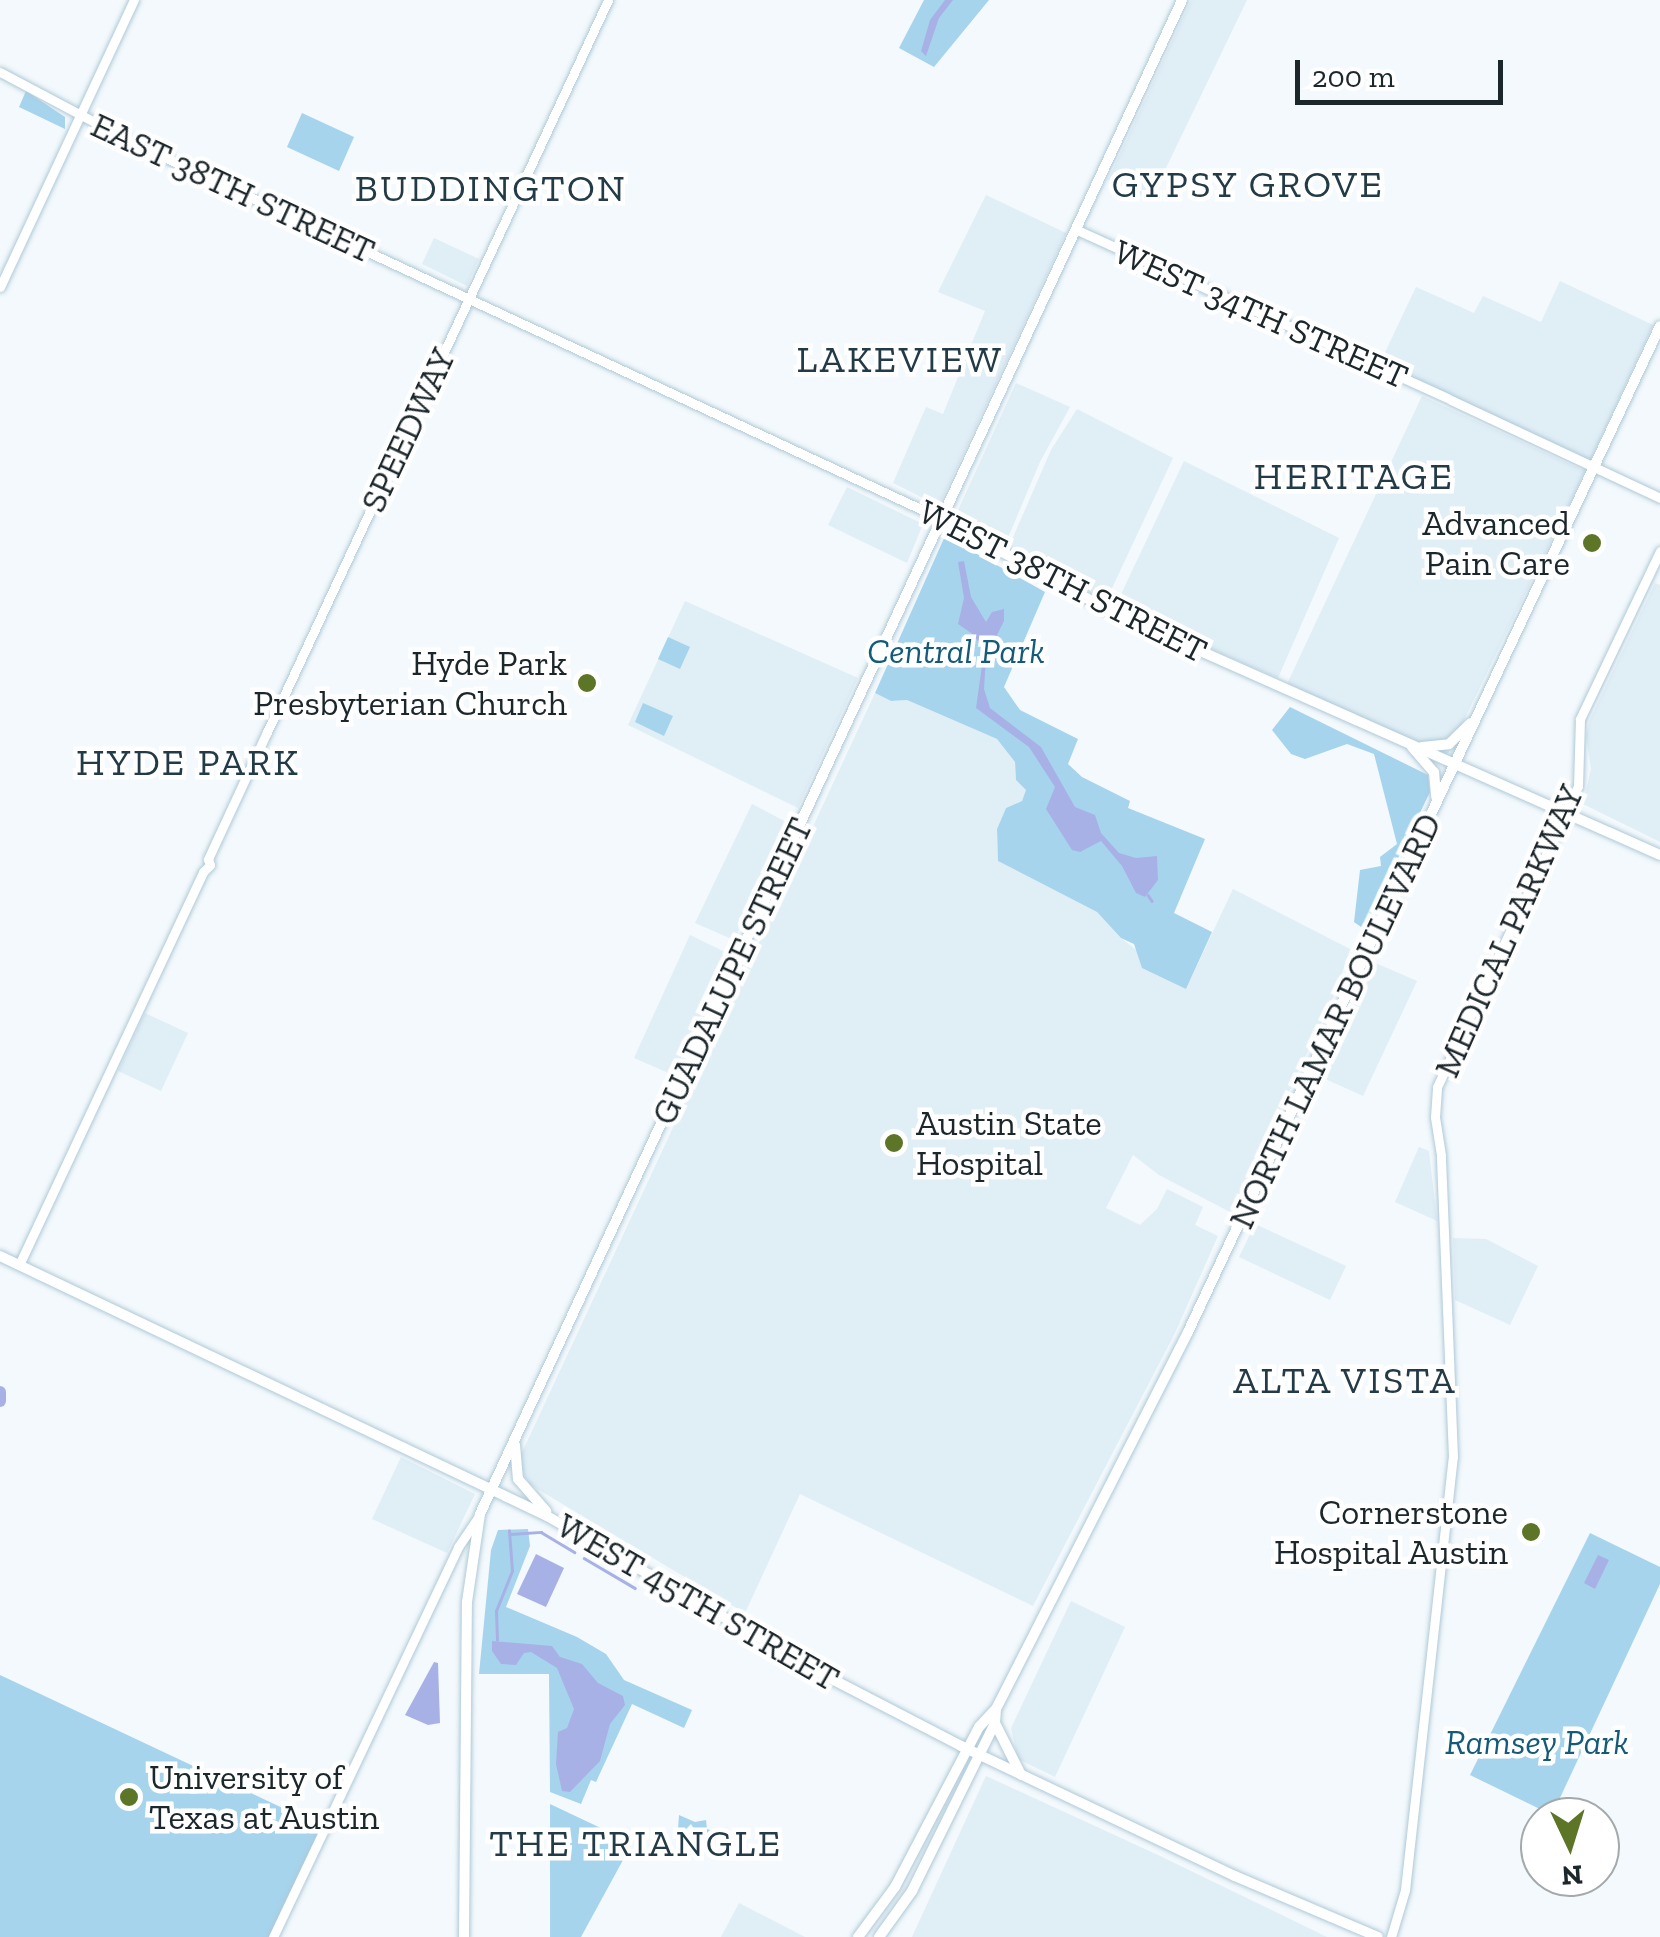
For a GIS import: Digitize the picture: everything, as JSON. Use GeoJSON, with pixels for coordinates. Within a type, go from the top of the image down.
{"type":"FeatureCollection","features":[{"type":"Feature","properties":{"kind":"main road","name":"GUADALUPE STREET"},"geometry":{"type":"LineString","coordinates":[[480,1514],[1182,0]]}},
{"type":"Feature","properties":{"kind":"main road","name":"NORTH LAMAR BOULEVARD"},"geometry":{"type":"LineString","coordinates":[[858,1937],[878,1913],[979,1727],[996,1709],[1247,1210],[1660,326]]}},
{"type":"Feature","properties":{"kind":"main road","name":"WEST 38TH STREET"},"geometry":{"type":"LineString","coordinates":[[942,518],[1074,594],[1660,855]]}},
{"type":"Feature","properties":{"kind":"main road"},"geometry":{"type":"LineString","coordinates":[[1410,745],[1449,744],[1476,719]]}},
{"type":"Feature","properties":{"kind":"main road"},"geometry":{"type":"LineString","coordinates":[[1410,745],[1434,772],[1436,803]]}},
{"type":"Feature","properties":{"kind":"main road","name":"WEST 45TH STREET"},"geometry":{"type":"LineString","coordinates":[[0,1256],[491,1487],[979,1756],[1332,1920],[1378,1937]]}},
{"type":"Feature","properties":{"kind":"main road"},"geometry":{"type":"LineString","coordinates":[[516,1434],[513,1460],[518,1479],[554,1520]]}},
{"type":"Feature","properties":{"kind":"main road"},"geometry":{"type":"LineString","coordinates":[[464,1937],[467,1602],[480,1514]]}},
{"type":"Feature","properties":{"kind":"main road","name":"NORTH LAMAR BOULEVARD"},"geometry":{"type":"LineString","coordinates":[[878,1937],[912,1891],[996,1723],[996,1709]]}},
{"type":"Feature","properties":{"kind":"main road"},"geometry":{"type":"LineString","coordinates":[[996,1723],[1022,1776]]}},
{"type":"Feature","properties":{"kind":"main road"},"geometry":{"type":"LineString","coordinates":[[944,1738],[979,1727]]}},
{"type":"Feature","properties":{"kind":"main road"},"geometry":{"type":"LineString","coordinates":[[878,1913],[878,1937]]}},
{"type":"Feature","properties":{"kind":"main road"},"geometry":{"type":"LineString","coordinates":[[1332,1920],[1354,1937]]}},
{"type":"Feature","properties":{"kind":"street"},"geometry":{"type":"LineString","coordinates":[[0,287],[134,0]]}},
{"type":"Feature","properties":{"kind":"street","name":"SPEEDWAY"},"geometry":{"type":"LineString","coordinates":[[19,1265],[608,0]]}},
{"type":"Feature","properties":{"kind":"street","name":"EAST 38TH STREET"},"geometry":{"type":"LineString","coordinates":[[0,72],[80,116],[469,298]]}},
{"type":"Feature","properties":{"kind":"street","name":"WEST 34TH STREET"},"geometry":{"type":"LineString","coordinates":[[1075,229],[1660,498]]}},
{"type":"Feature","properties":{"kind":"street","name":"WEST 38TH STREET"},"geometry":{"type":"LineString","coordinates":[[469,298],[942,518]]}},
{"type":"Feature","properties":{"kind":"street","name":"MEDICAL PARKWAY"},"geometry":{"type":"LineString","coordinates":[[1392,1937],[1403,1902],[1408,1866],[1452,1456],[1441,1155],[1434,1111],[1438,1087],[1565,814],[1580,775],[1580,719],[1660,550]]}},
{"type":"Feature","properties":{"kind":"street","name":"GUADALUPE STREET"},"geometry":{"type":"LineString","coordinates":[[274,1937],[458,1546],[480,1514]]}},
{"type":"Feature","properties":{"kind":"shaded area"},"geometry":{"type":"Polygon","coordinates":[[[945,0],[953,0],[939,18],[926,56],[921,51],[930,20],[945,0]]]}},
{"type":"Feature","properties":{"kind":"shaded area"},"geometry":{"type":"Polygon","coordinates":[[[1191,0],[1247,0],[1151,199],[1108,180],[1191,0]]]}},
{"type":"Feature","properties":{"kind":"shaded area"},"geometry":{"type":"Polygon","coordinates":[[[986,195],[1066,233],[939,506],[893,483],[926,407],[943,414],[985,311],[938,292],[986,195]]]}},
{"type":"Feature","properties":{"kind":"shaded area"},"geometry":{"type":"Polygon","coordinates":[[[434,238],[479,259],[467,286],[422,264],[434,238]]]}},
{"type":"Feature","properties":{"kind":"shaded area"},"geometry":{"type":"Polygon","coordinates":[[[1560,281],[1653,325],[1590,461],[1380,363],[1416,287],[1474,313],[1483,296],[1541,322],[1560,281]]]}},
{"type":"Feature","properties":{"kind":"shaded area"},"geometry":{"type":"Polygon","coordinates":[[[1016,383],[1070,407],[1040,462],[1004,547],[955,517],[1016,383]]]}},
{"type":"Feature","properties":{"kind":"shaded area"},"geometry":{"type":"Polygon","coordinates":[[[1422,396],[1585,471],[1447,755],[1287,684],[1422,396]]]}},
{"type":"Feature","properties":{"kind":"shaded area"},"geometry":{"type":"Polygon","coordinates":[[[1077,409],[1173,458],[1106,601],[1008,549],[1051,450],[1077,409]]]}},
{"type":"Feature","properties":{"kind":"shaded area"},"geometry":{"type":"Polygon","coordinates":[[[1184,461],[1339,538],[1278,678],[1115,607],[1184,461]]]}},
{"type":"Feature","properties":{"kind":"shaded area"},"geometry":{"type":"Polygon","coordinates":[[[847,487],[923,524],[907,563],[828,525],[847,487]]]}},
{"type":"Feature","properties":{"kind":"shaded area"},"geometry":{"type":"Polygon","coordinates":[[[964,561],[971,597],[986,622],[992,612],[1004,609],[1004,621],[986,657],[984,689],[990,708],[1041,747],[1075,807],[1095,815],[1101,833],[1119,853],[1136,858],[1157,856],[1158,880],[1145,897],[1136,893],[1122,866],[1101,841],[1080,852],[1072,850],[1046,809],[1055,787],[1029,747],[976,708],[984,651],[974,635],[958,624],[964,598],[958,562],[964,561]]]}},
{"type":"Feature","properties":{"kind":"shaded area"},"geometry":{"type":"Polygon","coordinates":[[[1655,583],[1660,585],[1660,842],[1583,804],[1591,769],[1586,736],[1590,719],[1655,583]]]}},
{"type":"Feature","properties":{"kind":"shaded area"},"geometry":{"type":"Polygon","coordinates":[[[685,601],[858,678],[798,808],[628,725],[685,601]]]}},
{"type":"Feature","properties":{"kind":"shaded area","name":"Austin State Hospital"},"geometry":{"type":"Polygon","coordinates":[[[875,693],[891,701],[907,700],[997,739],[1015,762],[1016,780],[1026,790],[1022,801],[1006,808],[997,829],[998,861],[1097,912],[1121,938],[1186,989],[1233,889],[1350,949],[1337,989],[1232,1213],[1159,1175],[1133,1155],[1106,1208],[1140,1225],[1157,1209],[1167,1189],[1203,1207],[1195,1225],[1218,1236],[1175,1333],[1033,1606],[800,1494],[745,1613],[529,1484],[518,1461],[875,693]]]}},
{"type":"Feature","properties":{"kind":"shaded area"},"geometry":{"type":"Polygon","coordinates":[[[752,804],[790,824],[734,940],[695,923],[752,804]]]}},
{"type":"Feature","properties":{"kind":"shaded area"},"geometry":{"type":"Polygon","coordinates":[[[690,935],[729,954],[673,1075],[634,1058],[690,935]]]}},
{"type":"Feature","properties":{"kind":"shaded area"},"geometry":{"type":"Polygon","coordinates":[[[1373,962],[1417,981],[1363,1096],[1321,1077],[1373,962]]]}},
{"type":"Feature","properties":{"kind":"shaded area"},"geometry":{"type":"Polygon","coordinates":[[[145,1013],[188,1033],[161,1091],[118,1071],[145,1013]]]}},
{"type":"Feature","properties":{"kind":"shaded area"},"geometry":{"type":"Polygon","coordinates":[[[1419,1147],[1429,1151],[1437,1221],[1395,1202],[1419,1147]]]}},
{"type":"Feature","properties":{"kind":"shaded area"},"geometry":{"type":"Polygon","coordinates":[[[1255,1224],[1346,1266],[1330,1300],[1239,1257],[1255,1224]]]}},
{"type":"Feature","properties":{"kind":"shaded area"},"geometry":{"type":"Polygon","coordinates":[[[1453,1238],[1486,1239],[1538,1266],[1510,1325],[1455,1300],[1453,1238]]]}},
{"type":"Feature","properties":{"kind":"shaded area"},"geometry":{"type":"Polygon","coordinates":[[[401,1457],[475,1494],[447,1553],[372,1519],[401,1457]]]}},
{"type":"Feature","properties":{"kind":"shaded area"},"geometry":{"type":"Polygon","coordinates":[[[536,1554],[564,1568],[546,1607],[517,1594],[536,1554]]]}},
{"type":"Feature","properties":{"kind":"shaded area"},"geometry":{"type":"Polygon","coordinates":[[[1598,1555],[1609,1560],[1595,1589],[1584,1583],[1598,1555]]]}},
{"type":"Feature","properties":{"kind":"shaded area"},"geometry":{"type":"Polygon","coordinates":[[[1071,1601],[1125,1627],[1055,1777],[1018,1759],[1011,1728],[1071,1601]]]}},
{"type":"Feature","properties":{"kind":"shaded area"},"geometry":{"type":"Polygon","coordinates":[[[492,1641],[552,1646],[560,1657],[582,1664],[598,1683],[623,1696],[625,1705],[610,1724],[600,1761],[570,1792],[562,1791],[556,1764],[558,1732],[567,1728],[574,1709],[557,1668],[531,1652],[524,1653],[516,1665],[501,1664],[492,1651],[492,1641]]]}},
{"type":"Feature","properties":{"kind":"shaded area"},"geometry":{"type":"Polygon","coordinates":[[[434,1662],[438,1663],[440,1723],[428,1725],[405,1715],[434,1662]]]}},
{"type":"Feature","properties":{"kind":"shaded area"},"geometry":{"type":"Polygon","coordinates":[[[986,1776],[1158,1855],[1327,1937],[912,1937],[986,1776]]]}},
{"type":"Feature","properties":{"kind":"shaded area"},"geometry":{"type":"Polygon","coordinates":[[[739,1903],[805,1937],[721,1937],[739,1903]]]}},
{"type":"Feature","properties":{"kind":"green space"},"geometry":{"type":"Polygon","coordinates":[[[924,0],[989,0],[934,67],[899,48],[924,0]]]}},
{"type":"Feature","properties":{"kind":"green space"},"geometry":{"type":"Polygon","coordinates":[[[26,91],[65,117],[65,129],[19,107],[26,91]]]}},
{"type":"Feature","properties":{"kind":"green space"},"geometry":{"type":"Polygon","coordinates":[[[302,113],[354,137],[339,171],[287,147],[302,113]]]}},
{"type":"Feature","properties":{"kind":"green space","name":"Central Park"},"geometry":{"type":"Polygon","coordinates":[[[945,536],[1045,592],[1004,687],[1020,710],[1078,739],[1068,764],[1082,777],[1130,801],[1128,808],[1205,839],[1174,913],[1212,932],[1186,989],[1142,968],[1134,944],[1121,938],[1097,912],[998,861],[997,829],[1006,808],[1022,801],[1026,790],[1016,780],[1015,762],[997,739],[907,700],[891,701],[875,693],[945,536]]]}},
{"type":"Feature","properties":{"kind":"green space"},"geometry":{"type":"Polygon","coordinates":[[[668,637],[690,647],[680,669],[658,659],[668,637]]]}},
{"type":"Feature","properties":{"kind":"green space"},"geometry":{"type":"Polygon","coordinates":[[[643,703],[673,716],[664,736],[635,722],[643,703]]]}},
{"type":"Feature","properties":{"kind":"green space"},"geometry":{"type":"Polygon","coordinates":[[[1290,707],[1428,775],[1430,792],[1364,929],[1354,922],[1360,870],[1381,866],[1380,857],[1397,844],[1374,754],[1347,744],[1305,759],[1291,754],[1272,730],[1290,707]]]}},
{"type":"Feature","properties":{"kind":"green space"},"geometry":{"type":"Polygon","coordinates":[[[528,1529],[530,1546],[506,1607],[577,1637],[606,1654],[624,1680],[692,1710],[684,1728],[632,1704],[596,1782],[591,1780],[581,1804],[550,1792],[549,1674],[479,1674],[491,1550],[498,1530],[528,1529]]]}},
{"type":"Feature","properties":{"kind":"green space","name":"Ramsey Park"},"geometry":{"type":"Polygon","coordinates":[[[1590,1533],[1660,1567],[1660,1584],[1560,1797],[1520,1799],[1470,1775],[1590,1533]]]}},
{"type":"Feature","properties":{"kind":"green space","name":"University of Texas at Austin"},"geometry":{"type":"Polygon","coordinates":[[[0,1675],[327,1829],[273,1937],[0,1937],[0,1675]]]}},
{"type":"Feature","properties":{"kind":"green space"},"geometry":{"type":"Polygon","coordinates":[[[550,1804],[624,1839],[629,1849],[581,1937],[550,1937],[550,1804]]]}},
{"type":"Feature","properties":{"kind":"green space"},"geometry":{"type":"Polygon","coordinates":[[[679,1815],[695,1822],[706,1820],[707,1829],[723,1835],[719,1841],[711,1842],[708,1833],[696,1832],[691,1824],[684,1831],[678,1829],[679,1815]]]}},
{"type":"Feature","properties":{"kind":"waterway"},"geometry":{"type":"LineString","coordinates":[[1148,895],[1152,901]]}},
{"type":"Feature","properties":{"kind":"waterway"},"geometry":{"type":"LineString","coordinates":[[0,1392],[0,1401]]}},
{"type":"Feature","properties":{"kind":"waterway"},"geometry":{"type":"LineString","coordinates":[[497,1640],[496,1611],[512,1571],[509,1531]]}},
{"type":"Feature","properties":{"kind":"waterway"},"geometry":{"type":"LineString","coordinates":[[511,1534],[541,1532],[574,1552]]}},
{"type":"Feature","properties":{"kind":"waterway"},"geometry":{"type":"LineString","coordinates":[[584,1558],[635,1588]]}},
{"type":"Feature","properties":{"kind":"place","name":"Advanced Pain Care"},"geometry":{"type":"Point","coordinates":[1592,543]}},
{"type":"Feature","properties":{"kind":"place","name":"Hyde Park Presbyterian Church"},"geometry":{"type":"Point","coordinates":[587,683]}},
{"type":"Feature","properties":{"kind":"place","name":"Austin State Hospital"},"geometry":{"type":"Point","coordinates":[894,1143]}},
{"type":"Feature","properties":{"kind":"place","name":"Cornerstone Hospital Austin"},"geometry":{"type":"Point","coordinates":[1531,1532]}},
{"type":"Feature","properties":{"kind":"place","name":"University of Texas at Austin"},"geometry":{"type":"Point","coordinates":[129,1797]}},
{"type":"Feature","properties":{"kind":"district","name":"GYPSY GROVE"},"geometry":{"type":"Point","coordinates":[1248,185]}},
{"type":"Feature","properties":{"kind":"district","name":"BUDDINGTON"},"geometry":{"type":"Point","coordinates":[491,189]}},
{"type":"Feature","properties":{"kind":"district","name":"LAKEVIEW"},"geometry":{"type":"Point","coordinates":[900,360]}},
{"type":"Feature","properties":{"kind":"district","name":"HERITAGE"},"geometry":{"type":"Point","coordinates":[1354,477]}},
{"type":"Feature","properties":{"kind":"district","name":"HYDE PARK"},"geometry":{"type":"Point","coordinates":[188,763]}},
{"type":"Feature","properties":{"kind":"district","name":"ALTA VISTA"},"geometry":{"type":"Point","coordinates":[1345,1381]}},
{"type":"Feature","properties":{"kind":"district","name":"THE TRIANGLE"},"geometry":{"type":"Point","coordinates":[636,1844]}}]}
